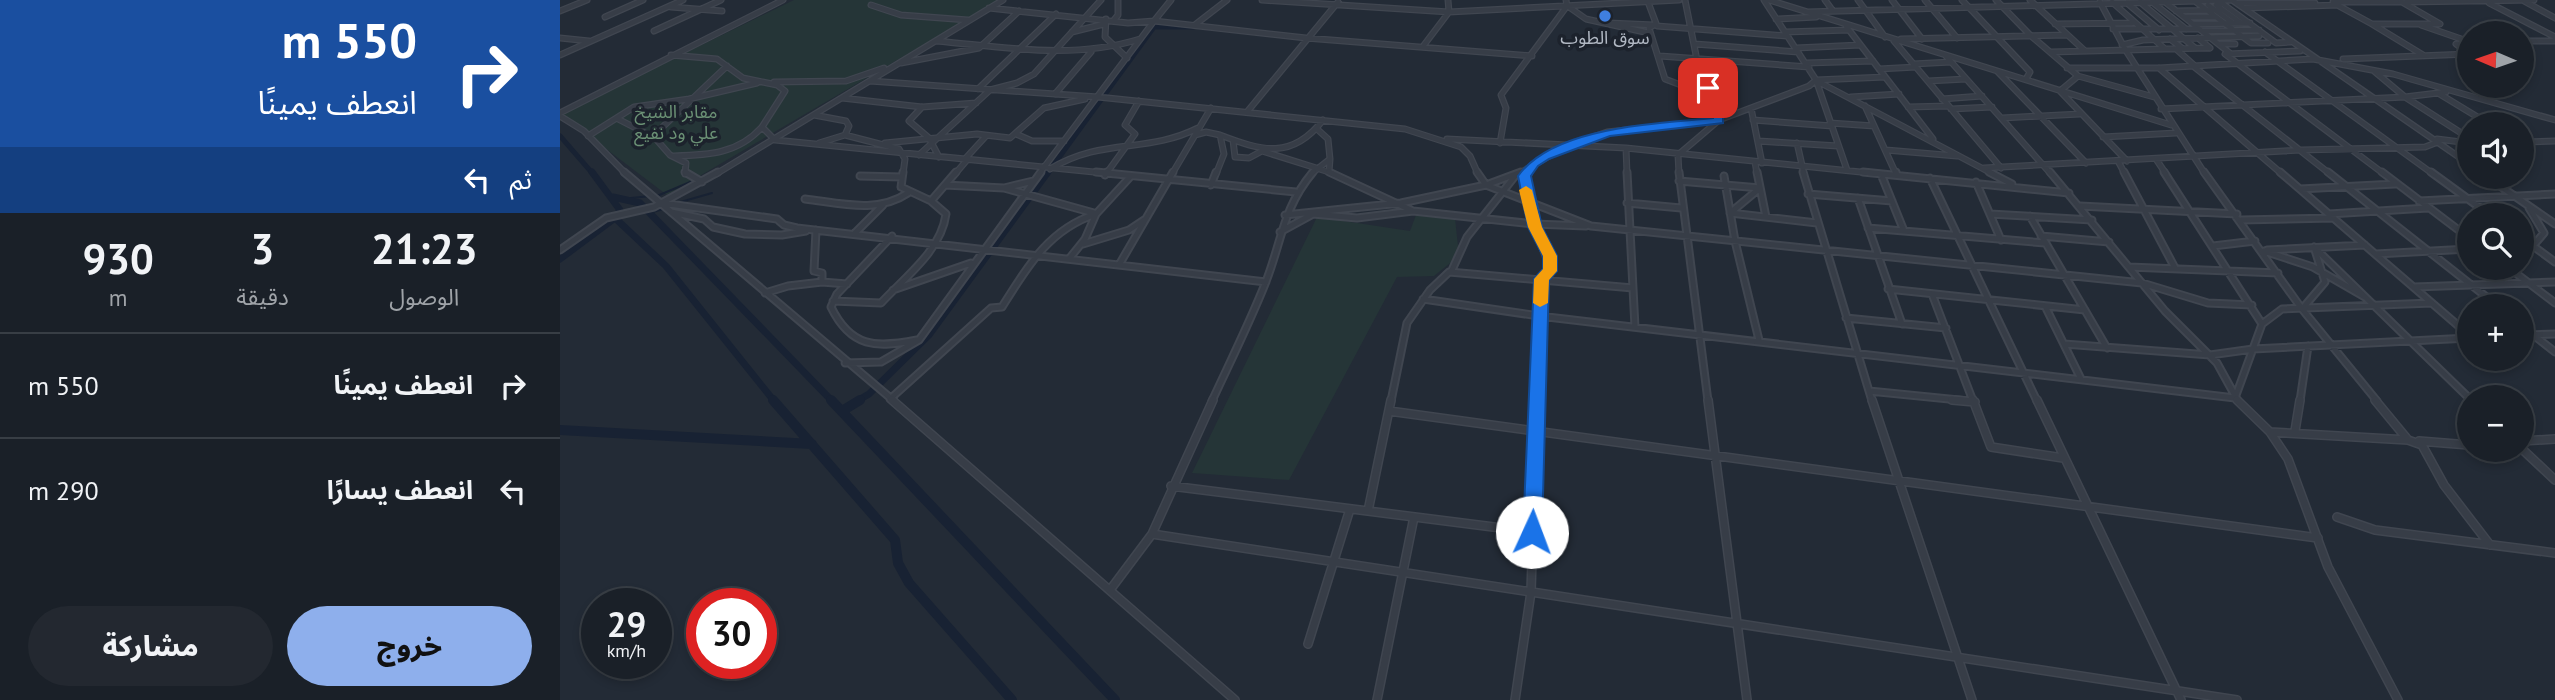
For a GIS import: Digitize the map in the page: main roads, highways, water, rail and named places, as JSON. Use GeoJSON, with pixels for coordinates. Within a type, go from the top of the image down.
{"type":"FeatureCollection","features":[{"type":"Feature","properties":{"kind":"waterway"},"geometry":{"type":"LineString","coordinates":[[1047,174],[1154,27],[1193,27]]}},
{"type":"Feature","properties":{"kind":"waterway"},"geometry":{"type":"LineString","coordinates":[[560,136],[593,174]]}},
{"type":"Feature","properties":{"kind":"waterway"},"geometry":{"type":"LineString","coordinates":[[592,172],[620,210],[615,218]]}},
{"type":"Feature","properties":{"kind":"waterway"},"geometry":{"type":"LineString","coordinates":[[857,401],[869,394],[929,335],[1048,172]]}},
{"type":"Feature","properties":{"kind":"waterway"},"geometry":{"type":"LineString","coordinates":[[657,196],[709,174]]}},
{"type":"Feature","properties":{"kind":"waterway"},"geometry":{"type":"LineString","coordinates":[[677,203],[712,193]]}},
{"type":"Feature","properties":{"kind":"waterway"},"geometry":{"type":"LineString","coordinates":[[631,198],[651,196]]}},
{"type":"Feature","properties":{"kind":"waterway"},"geometry":{"type":"LineString","coordinates":[[613,197],[640,203],[832,401]]}},
{"type":"Feature","properties":{"kind":"waterway"},"geometry":{"type":"LineString","coordinates":[[650,213],[666,208]]}},
{"type":"Feature","properties":{"kind":"waterway"},"geometry":{"type":"LineString","coordinates":[[560,259],[615,218]]}},
{"type":"Feature","properties":{"kind":"waterway"},"geometry":{"type":"LineString","coordinates":[[615,218],[666,266],[774,401]]}},
{"type":"Feature","properties":{"kind":"waterway"},"geometry":{"type":"LineString","coordinates":[[773,400],[811,444]]}},
{"type":"Feature","properties":{"kind":"waterway"},"geometry":{"type":"LineString","coordinates":[[831,400],[1115,700]]}},
{"type":"Feature","properties":{"kind":"waterway"},"geometry":{"type":"LineString","coordinates":[[842,411],[860,400]]}},
{"type":"Feature","properties":{"kind":"waterway"},"geometry":{"type":"LineString","coordinates":[[560,430],[811,444]]}},
{"type":"Feature","properties":{"kind":"waterway"},"geometry":{"type":"LineString","coordinates":[[811,444],[895,540],[898,563],[909,583],[1012,700]]}},
{"type":"Feature","properties":{"kind":"place","name":"سوق الطوب"},"geometry":{"type":"Point","coordinates":[1605,16]}},
{"type":"Feature","properties":{"kind":"park label","name":"مقابر الشيخ علي ود نفيع"},"geometry":{"type":"Point","coordinates":[676,122]}}]}
